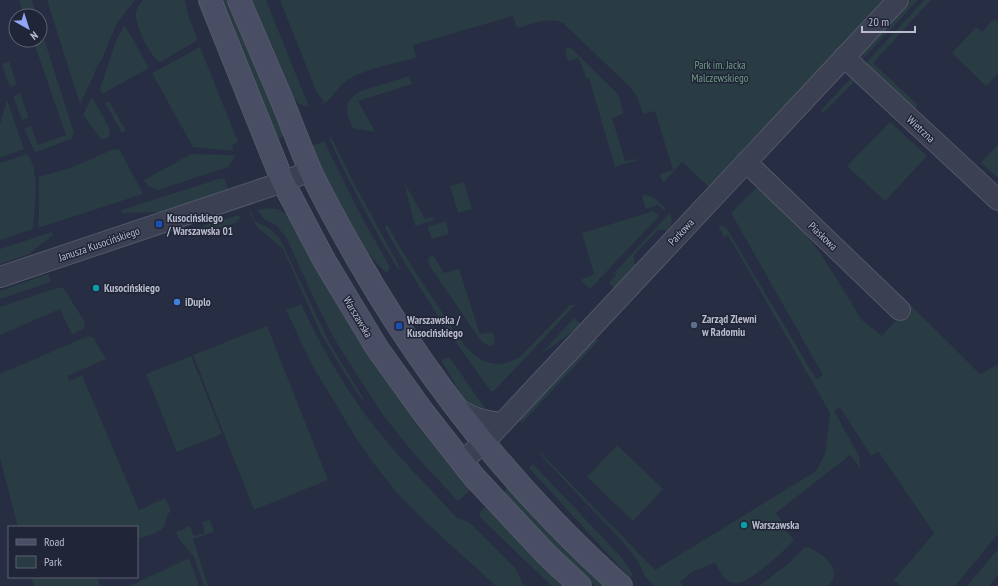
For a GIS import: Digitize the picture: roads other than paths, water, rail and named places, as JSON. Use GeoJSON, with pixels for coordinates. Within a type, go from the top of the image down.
{"type":"FeatureCollection","features":[{"type":"Feature","properties":{"kind":"street","name":"Warszawska"},"geometry":{"type":"LineString","coordinates":[[210,0],[283,182],[328,266],[377,348],[423,412],[482,486],[547,555],[580,586]]}},
{"type":"Feature","properties":{"kind":"street"},"geometry":{"type":"LineString","coordinates":[[239,0],[311,171],[345,236],[410,344],[456,408],[512,477],[564,531],[621,586]]}},
{"type":"Feature","properties":{"kind":"street","name":"Parkowa"},"geometry":{"type":"LineString","coordinates":[[462,462],[502,423],[898,0]]}},
{"type":"Feature","properties":{"kind":"street","name":"Wietrzna"},"geometry":{"type":"LineString","coordinates":[[844,57],[998,200]]}},
{"type":"Feature","properties":{"kind":"street","name":"Piaskowa"},"geometry":{"type":"LineString","coordinates":[[746,162],[900,310]]}},
{"type":"Feature","properties":{"kind":"street","name":"Janusza Kusocińskiego"},"geometry":{"type":"LineString","coordinates":[[0,277],[283,182],[311,171]]}},
{"type":"Feature","properties":{"kind":"street"},"geometry":{"type":"LineString","coordinates":[[259,190],[279,192],[296,206]]}},
{"type":"Feature","properties":{"kind":"street"},"geometry":{"type":"LineString","coordinates":[[456,408],[470,416],[485,421],[502,423]]}},
{"type":"Feature","properties":{"kind":"place","name":"Kusocińskiego / Warszawska 01"},"geometry":{"type":"Point","coordinates":[159,224]}},
{"type":"Feature","properties":{"kind":"place","name":"Kusocińskiego"},"geometry":{"type":"Point","coordinates":[96,288]}},
{"type":"Feature","properties":{"kind":"place","name":"iDuplo"},"geometry":{"type":"Point","coordinates":[177,302]}},
{"type":"Feature","properties":{"kind":"place","name":"Zarząd Zlewni w Radomiu"},"geometry":{"type":"Point","coordinates":[694,325]}},
{"type":"Feature","properties":{"kind":"place","name":"Warszawska / Kusocińskiego"},"geometry":{"type":"Point","coordinates":[399,326]}},
{"type":"Feature","properties":{"kind":"place","name":"Warszawska"},"geometry":{"type":"Point","coordinates":[744,525]}},
{"type":"Feature","properties":{"kind":"park label","name":"Park im. Jacka Malczewskiego"},"geometry":{"type":"Point","coordinates":[720,71]}}]}
